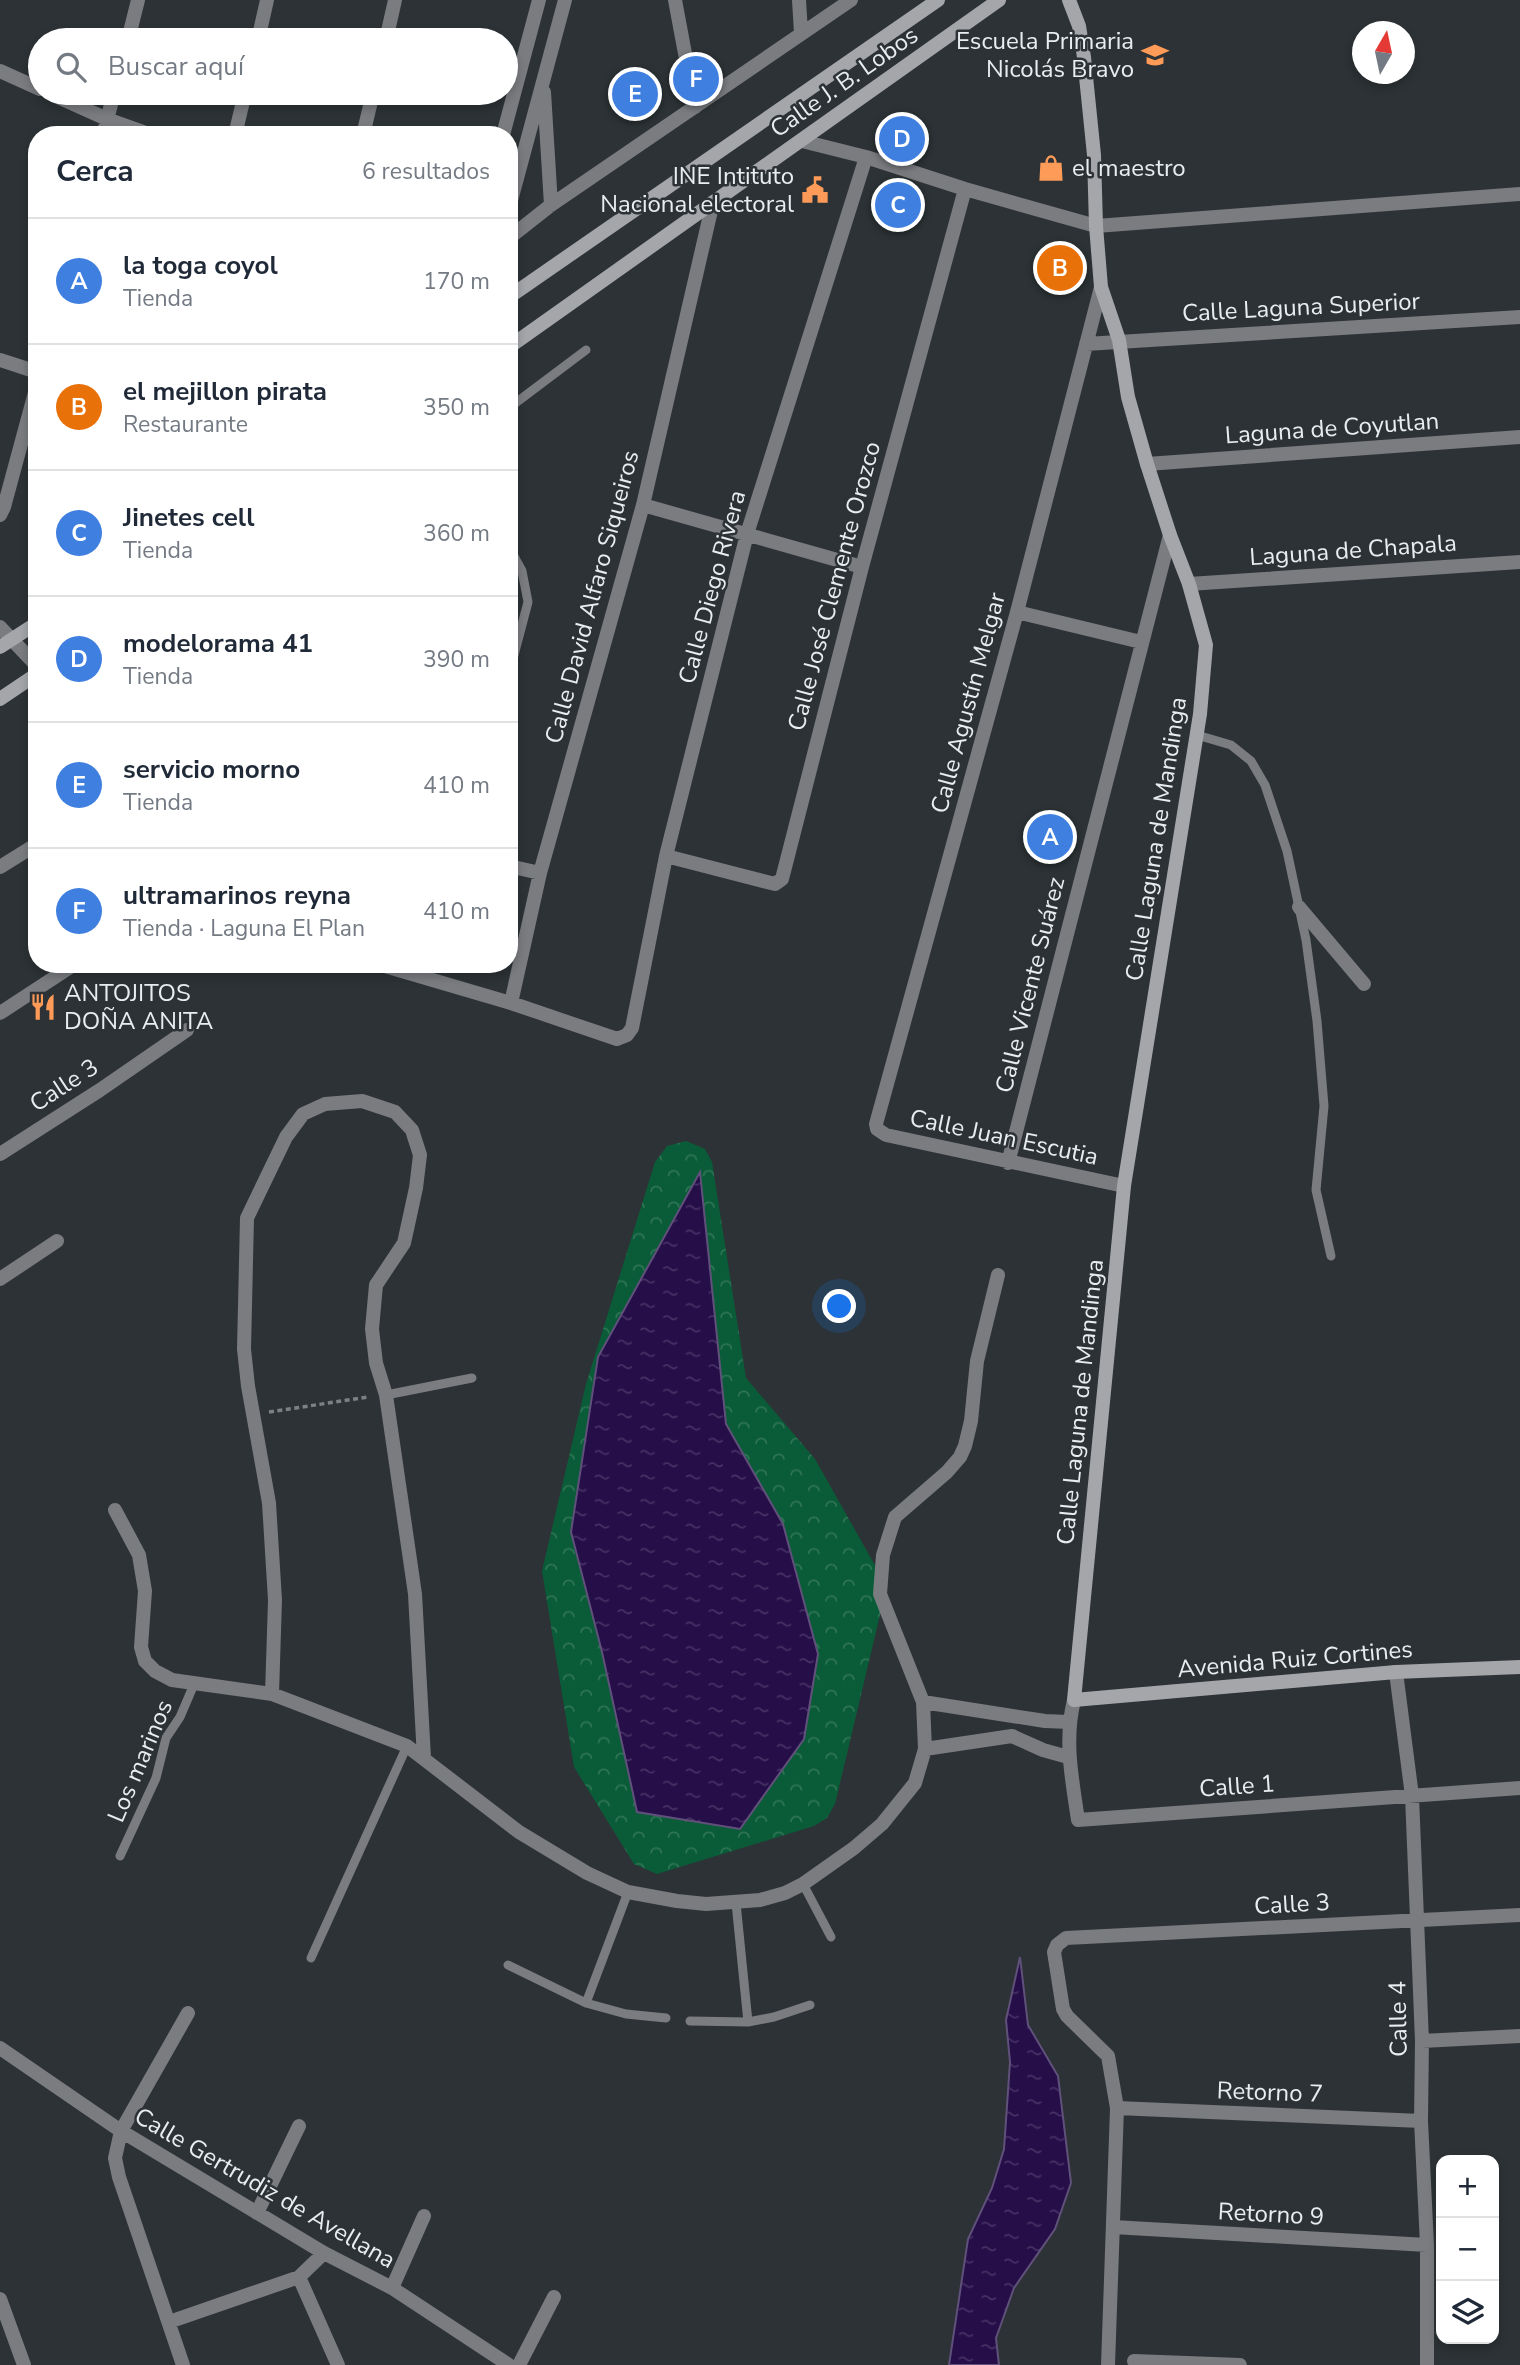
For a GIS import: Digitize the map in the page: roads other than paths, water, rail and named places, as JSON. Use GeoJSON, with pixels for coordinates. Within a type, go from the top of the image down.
{"type":"FeatureCollection","features":[{"type":"Feature","properties":{"kind":"street"},"geometry":{"type":"LineString","coordinates":[[131,28],[138,0]]}},
{"type":"Feature","properties":{"kind":"street"},"geometry":{"type":"LineString","coordinates":[[261,28],[267,0]]}},
{"type":"Feature","properties":{"kind":"street"},"geometry":{"type":"LineString","coordinates":[[389,28],[396,0]]}},
{"type":"Feature","properties":{"kind":"street"},"geometry":{"type":"LineString","coordinates":[[518,79],[539,0]]}},
{"type":"Feature","properties":{"kind":"street"},"geometry":{"type":"LineString","coordinates":[[518,175],[565,0]]}},
{"type":"Feature","properties":{"kind":"street"},"geometry":{"type":"LineString","coordinates":[[675,0],[695,107]]}},
{"type":"Feature","properties":{"kind":"street"},"geometry":{"type":"LineString","coordinates":[[799,0],[801,33]]}},
{"type":"Feature","properties":{"kind":"street"},"geometry":{"type":"LineString","coordinates":[[518,231],[551,205],[851,0]]}},
{"type":"Feature","properties":{"kind":"street","name":"Calle J. B. Lobos"},"geometry":{"type":"LineString","coordinates":[[518,291],[938,0]]}},
{"type":"Feature","properties":{"kind":"street","name":"Calle J. B. Lobos"},"geometry":{"type":"LineString","coordinates":[[518,341],[999,0]]}},
{"type":"Feature","properties":{"kind":"street","name":"Calle Laguna de Mandinga"},"geometry":{"type":"LineString","coordinates":[[1069,0],[1079,26],[1084,57],[1094,155],[1101,287],[1119,340],[1128,397],[1147,464],[1189,584],[1206,645],[1197,734],[1124,1186],[1074,1700]]}},
{"type":"Feature","properties":{"kind":"street"},"geometry":{"type":"LineString","coordinates":[[0,71],[28,84]]}},
{"type":"Feature","properties":{"kind":"street"},"geometry":{"type":"LineString","coordinates":[[543,82],[551,205]]}},
{"type":"Feature","properties":{"kind":"street"},"geometry":{"type":"LineString","coordinates":[[76,105],[127,126]]}},
{"type":"Feature","properties":{"kind":"street"},"geometry":{"type":"LineString","coordinates":[[105,126],[111,105]]}},
{"type":"Feature","properties":{"kind":"street"},"geometry":{"type":"LineString","coordinates":[[237,126],[242,105]]}},
{"type":"Feature","properties":{"kind":"street"},"geometry":{"type":"LineString","coordinates":[[365,126],[370,105]]}},
{"type":"Feature","properties":{"kind":"street"},"geometry":{"type":"LineString","coordinates":[[505,126],[511,105]]}},
{"type":"Feature","properties":{"kind":"street"},"geometry":{"type":"LineString","coordinates":[[802,141],[866,157],[965,189],[1096,226],[1520,194]]}},
{"type":"Feature","properties":{"kind":"street","name":"Calle Diego Rivera"},"geometry":{"type":"LineString","coordinates":[[511,1003],[617,1039],[627,1035],[632,1028],[667,856],[747,534],[866,157]]}},
{"type":"Feature","properties":{"kind":"street","name":"Calle José Clemente Orozco"},"geometry":{"type":"LineString","coordinates":[[667,856],[775,884],[782,879],[862,567],[965,189]]}},
{"type":"Feature","properties":{"kind":"street","name":"Calle David Alfaro Siqueiros"},"geometry":{"type":"LineString","coordinates":[[518,972],[540,873],[643,505],[713,202]]}},
{"type":"Feature","properties":{"kind":"street","name":"Calle Agustín Melgar"},"geometry":{"type":"LineString","coordinates":[[877,1129],[876,1124],[1017,612],[1101,287]]}},
{"type":"Feature","properties":{"kind":"street","name":"Calle Laguna Superior"},"geometry":{"type":"LineString","coordinates":[[1086,344],[1520,317]]}},
{"type":"Feature","properties":{"kind":"street"},"geometry":{"type":"LineString","coordinates":[[0,360],[28,369]]}},
{"type":"Feature","properties":{"kind":"street"},"geometry":{"type":"LineString","coordinates":[[0,514],[28,417]]}},
{"type":"Feature","properties":{"kind":"street","name":"Laguna de Coyutlan"},"geometry":{"type":"LineString","coordinates":[[1147,464],[1520,437]]}},
{"type":"Feature","properties":{"kind":"street"},"geometry":{"type":"LineString","coordinates":[[643,505],[862,567]]}},
{"type":"Feature","properties":{"kind":"street","name":"Calle Vicente Suárez"},"geometry":{"type":"LineString","coordinates":[[1008,1163],[1170,535]]}},
{"type":"Feature","properties":{"kind":"street","name":"Laguna de Chapala"},"geometry":{"type":"LineString","coordinates":[[1189,584],[1520,562]]}},
{"type":"Feature","properties":{"kind":"street"},"geometry":{"type":"LineString","coordinates":[[1017,612],[1141,642]]}},
{"type":"Feature","properties":{"kind":"street"},"geometry":{"type":"LineString","coordinates":[[0,627],[6,644],[28,660]]}},
{"type":"Feature","properties":{"kind":"street"},"geometry":{"type":"LineString","coordinates":[[6,644],[28,629]]}},
{"type":"Feature","properties":{"kind":"street"},"geometry":{"type":"LineString","coordinates":[[0,699],[28,680]]}},
{"type":"Feature","properties":{"kind":"street"},"geometry":{"type":"LineString","coordinates":[[0,867],[28,850]]}},
{"type":"Feature","properties":{"kind":"street"},"geometry":{"type":"LineString","coordinates":[[518,868],[540,873]]}},
{"type":"Feature","properties":{"kind":"street"},"geometry":{"type":"LineString","coordinates":[[1299,907],[1364,984]]}},
{"type":"Feature","properties":{"kind":"street"},"geometry":{"type":"LineString","coordinates":[[0,1013],[61,973]]}},
{"type":"Feature","properties":{"kind":"street"},"geometry":{"type":"LineString","coordinates":[[409,973],[511,1003]]}},
{"type":"Feature","properties":{"kind":"street","name":"Calle David Alfaro Siqueiros"},"geometry":{"type":"LineString","coordinates":[[511,1003],[518,973]]}},
{"type":"Feature","properties":{"kind":"street","name":"Calle 3"},"geometry":{"type":"LineString","coordinates":[[0,1154],[187,1030]]}},
{"type":"Feature","properties":{"kind":"street"},"geometry":{"type":"LineString","coordinates":[[272,1694],[275,1600],[269,1503],[244,1349],[247,1218],[286,1137],[303,1114],[325,1104],[362,1101],[395,1112],[412,1130],[420,1155],[404,1242],[376,1285],[372,1310],[376,1363],[387,1395],[415,1594],[424,1759]]}},
{"type":"Feature","properties":{"kind":"street","name":"Calle Juan Escutia"},"geometry":{"type":"LineString","coordinates":[[877,1129],[886,1135],[1124,1186]]}},
{"type":"Feature","properties":{"kind":"street"},"geometry":{"type":"LineString","coordinates":[[0,1279],[57,1241]]}},
{"type":"Feature","properties":{"kind":"street"},"geometry":{"type":"LineString","coordinates":[[114,1510],[139,1555],[145,1591],[141,1647],[145,1661],[155,1671],[172,1680],[272,1694],[407,1746],[519,1832],[587,1873],[628,1892],[677,1902],[736,1903],[760,1900],[785,1893],[803,1884],[855,1848],[896,1808],[915,1783],[926,1749],[923,1702],[880,1594],[883,1555],[895,1517],[947,1472],[960,1457],[965,1446],[973,1409],[977,1361],[998,1275]]}},
{"type":"Feature","properties":{"kind":"street","name":"Avenida Ruiz Cortines"},"geometry":{"type":"LineString","coordinates":[[1074,1700],[1396,1672],[1520,1667]]}},
{"type":"Feature","properties":{"kind":"street","name":"Calle 4"},"geometry":{"type":"LineString","coordinates":[[1396,1672],[1412,1796],[1418,1921],[1422,2040],[1421,2121],[1427,2245],[1427,2365]]}},
{"type":"Feature","properties":{"kind":"street","name":"Calle 1"},"geometry":{"type":"LineString","coordinates":[[1074,1700],[1069,1722],[1068,1757],[1078,1820],[1520,1788]]}},
{"type":"Feature","properties":{"kind":"street"},"geometry":{"type":"LineString","coordinates":[[923,1702],[1045,1721],[1069,1722]]}},
{"type":"Feature","properties":{"kind":"street"},"geometry":{"type":"LineString","coordinates":[[1010,1714],[1012,1736]]}},
{"type":"Feature","properties":{"kind":"street"},"geometry":{"type":"LineString","coordinates":[[926,1749],[1012,1736],[1042,1750],[1068,1757]]}},
{"type":"Feature","properties":{"kind":"street","name":"Calle 3"},"geometry":{"type":"LineString","coordinates":[[1117,2108],[1108,2056],[1063,2009],[1054,1952],[1057,1945],[1066,1938],[1520,1915]]}},
{"type":"Feature","properties":{"kind":"street"},"geometry":{"type":"LineString","coordinates":[[183,2365],[119,2177],[115,2158],[121,2131],[188,2013]]}},
{"type":"Feature","properties":{"kind":"street"},"geometry":{"type":"LineString","coordinates":[[1422,2040],[1520,2036]]}},
{"type":"Feature","properties":{"kind":"street","name":"Calle Gertrudiz de Avellana"},"geometry":{"type":"LineString","coordinates":[[0,2048],[121,2131],[324,2253],[392,2288],[509,2365]]}},
{"type":"Feature","properties":{"kind":"street"},"geometry":{"type":"LineString","coordinates":[[1108,2365],[1117,2108]]}},
{"type":"Feature","properties":{"kind":"street","name":"Retorno 7"},"geometry":{"type":"LineString","coordinates":[[1117,2108],[1421,2121]]}},
{"type":"Feature","properties":{"kind":"street"},"geometry":{"type":"LineString","coordinates":[[257,2213],[299,2126]]}},
{"type":"Feature","properties":{"kind":"street"},"geometry":{"type":"LineString","coordinates":[[392,2288],[424,2216]]}},
{"type":"Feature","properties":{"kind":"street","name":"Retorno 9"},"geometry":{"type":"LineString","coordinates":[[1113,2227],[1427,2245]]}},
{"type":"Feature","properties":{"kind":"street"},"geometry":{"type":"LineString","coordinates":[[169,2322],[299,2277],[324,2253]]}},
{"type":"Feature","properties":{"kind":"street"},"geometry":{"type":"LineString","coordinates":[[299,2277],[338,2365]]}},
{"type":"Feature","properties":{"kind":"street"},"geometry":{"type":"LineString","coordinates":[[519,2365],[554,2297]]}},
{"type":"Feature","properties":{"kind":"street"},"geometry":{"type":"LineString","coordinates":[[0,2299],[24,2365]]}},
{"type":"Feature","properties":{"kind":"street"},"geometry":{"type":"LineString","coordinates":[[1134,2361],[1240,2365]]}},
{"type":"Feature","properties":{"kind":"lane"},"geometry":{"type":"LineString","coordinates":[[518,401],[586,350]]}},
{"type":"Feature","properties":{"kind":"lane"},"geometry":{"type":"LineString","coordinates":[[518,564],[528,602],[518,640]]}},
{"type":"Feature","properties":{"kind":"lane"},"geometry":{"type":"LineString","coordinates":[[1197,734],[1231,745],[1251,761],[1265,785],[1287,851],[1306,940],[1317,1021],[1324,1106],[1316,1190],[1331,1256]]}},
{"type":"Feature","properties":{"kind":"lane"},"geometry":{"type":"LineString","coordinates":[[387,1395],[472,1378]]}},
{"type":"Feature","properties":{"kind":"lane","name":"Los marinos"},"geometry":{"type":"LineString","coordinates":[[120,1856],[156,1778],[166,1738],[180,1717],[195,1682]]}},
{"type":"Feature","properties":{"kind":"lane"},"geometry":{"type":"LineString","coordinates":[[311,1958],[407,1746]]}},
{"type":"Feature","properties":{"kind":"lane"},"geometry":{"type":"LineString","coordinates":[[803,1884],[831,1937]]}},
{"type":"Feature","properties":{"kind":"lane"},"geometry":{"type":"LineString","coordinates":[[586,2003],[628,1892]]}},
{"type":"Feature","properties":{"kind":"lane"},"geometry":{"type":"LineString","coordinates":[[736,1903],[748,2022]]}},
{"type":"Feature","properties":{"kind":"lane"},"geometry":{"type":"LineString","coordinates":[[508,1965],[586,2003],[626,2014],[666,2018]]}},
{"type":"Feature","properties":{"kind":"lane"},"geometry":{"type":"LineString","coordinates":[[690,2021],[748,2022],[774,2018],[810,2005]]}},
{"type":"Feature","properties":{"kind":"water"},"geometry":{"type":"Polygon","coordinates":[[[700,1172],[726,1424],[783,1524],[818,1654],[804,1739],[740,1829],[637,1812],[602,1652],[571,1532],[598,1357],[700,1172]]]}},
{"type":"Feature","properties":{"kind":"water"},"geometry":{"type":"Polygon","coordinates":[[[1020,1957],[1028,2025],[1058,2076],[1071,2183],[1055,2229],[1014,2288],[996,2338],[999,2365],[949,2365],[968,2239],[992,2188],[1004,2149],[1010,2062],[1006,2020],[1020,1957]]]}},
{"type":"Feature","properties":{"kind":"place","name":"Escuela Primaria Nicolás Bravo"},"geometry":{"type":"Point","coordinates":[1155,55]}},
{"type":"Feature","properties":{"kind":"place","name":"ultramarinos reyna"},"geometry":{"type":"Point","coordinates":[696,79]}},
{"type":"Feature","properties":{"kind":"place","name":"servicio morno"},"geometry":{"type":"Point","coordinates":[635,94]}},
{"type":"Feature","properties":{"kind":"place","name":"modelorama 41"},"geometry":{"type":"Point","coordinates":[902,139]}},
{"type":"Feature","properties":{"kind":"place","name":"el maestro"},"geometry":{"type":"Point","coordinates":[1051,168]}},
{"type":"Feature","properties":{"kind":"place","name":"INE Intituto Nacional electoral"},"geometry":{"type":"Point","coordinates":[815,190]}},
{"type":"Feature","properties":{"kind":"place","name":"Jinetes cell"},"geometry":{"type":"Point","coordinates":[898,205]}},
{"type":"Feature","properties":{"kind":"place","name":"el mejillon pirata"},"geometry":{"type":"Point","coordinates":[1060,268]}},
{"type":"Feature","properties":{"kind":"place","name":"la toga coyol"},"geometry":{"type":"Point","coordinates":[1050,837]}},
{"type":"Feature","properties":{"kind":"place","name":"ANTOJITOS DOÑA ANITA"},"geometry":{"type":"Point","coordinates":[43,1007]}}]}
